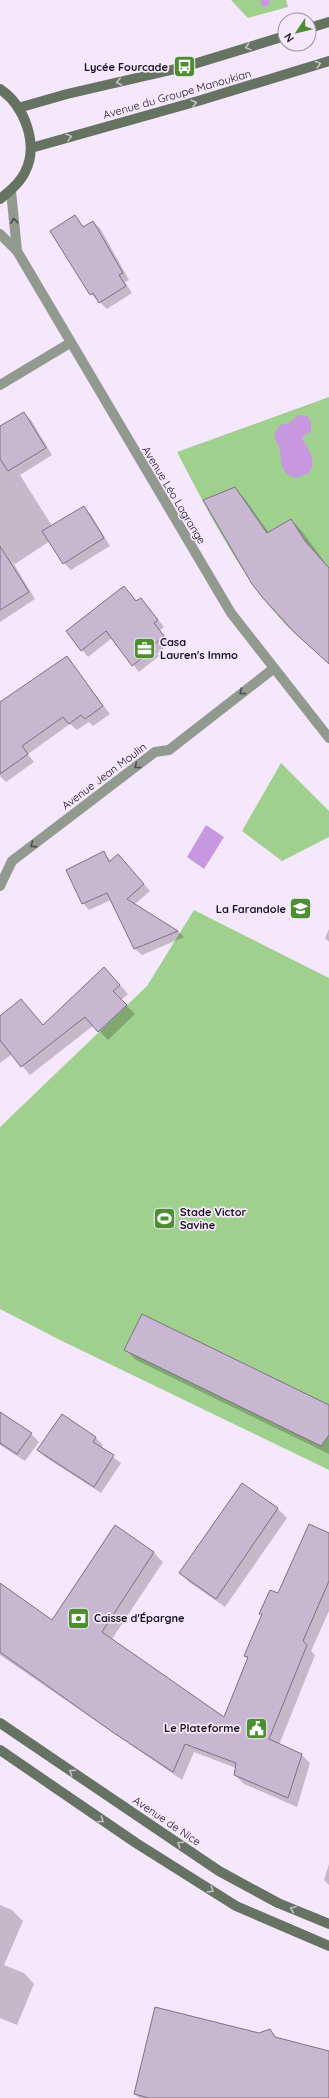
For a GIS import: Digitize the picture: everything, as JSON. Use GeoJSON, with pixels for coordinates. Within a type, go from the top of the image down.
{"type":"FeatureCollection","features":[{"type":"Feature","properties":{"kind":"main road"},"geometry":{"type":"LineString","coordinates":[[317,26],[329,22]]}},
{"type":"Feature","properties":{"kind":"main road"},"geometry":{"type":"LineString","coordinates":[[18,108],[67,94],[184,67],[277,38]]}},
{"type":"Feature","properties":{"kind":"main road","name":"Avenue du Groupe Manoukian"},"geometry":{"type":"LineString","coordinates":[[31,148],[198,101],[329,61]]}},
{"type":"Feature","properties":{"kind":"main road"},"geometry":{"type":"LineString","coordinates":[[0,89],[18,108],[27,126],[31,148],[25,172],[11,191],[0,199]]}},
{"type":"Feature","properties":{"kind":"main road","name":"Avenue de Nice"},"geometry":{"type":"LineString","coordinates":[[0,1723],[219,1871],[278,1903],[329,1924]]}},
{"type":"Feature","properties":{"kind":"main road"},"geometry":{"type":"LineString","coordinates":[[0,1750],[136,1843],[236,1906],[329,1946]]}},
{"type":"Feature","properties":{"kind":"street","name":"Avenue Léo Lagrange"},"geometry":{"type":"LineString","coordinates":[[11,191],[17,251]]}},
{"type":"Feature","properties":{"kind":"street","name":"Avenue Léo Lagrange"},"geometry":{"type":"LineString","coordinates":[[0,234],[17,251],[231,613],[273,669],[329,738]]}},
{"type":"Feature","properties":{"kind":"street"},"geometry":{"type":"LineString","coordinates":[[0,385],[70,343]]}},
{"type":"Feature","properties":{"kind":"street","name":"Avenue Jean Moulin"},"geometry":{"type":"LineString","coordinates":[[0,886],[12,861],[155,752],[169,750],[273,669]]}},
{"type":"Feature","properties":{"kind":"green space"},"geometry":{"type":"Polygon","coordinates":[[[231,0],[286,0],[288,7],[248,18],[231,0]]]}},
{"type":"Feature","properties":{"kind":"green space"},"geometry":{"type":"Polygon","coordinates":[[[329,397],[329,659],[304,642],[282,620],[261,595],[241,567],[223,537],[177,452],[329,397]]]}},
{"type":"Feature","properties":{"kind":"green space"},"geometry":{"type":"Polygon","coordinates":[[[281,763],[329,811],[329,837],[282,861],[242,831],[281,763]]]}},
{"type":"Feature","properties":{"kind":"green space","name":"Stade Victor Savine"},"geometry":{"type":"Polygon","coordinates":[[[194,910],[329,978],[329,1470],[60,1340],[0,1309],[0,1127],[147,986],[194,910]]]}},
{"type":"Feature","properties":{"kind":"shaded area"},"geometry":{"type":"Polygon","coordinates":[[[298,415],[307,416],[311,421],[311,432],[302,437],[309,450],[313,464],[309,473],[297,478],[287,474],[284,471],[279,447],[274,435],[280,425],[289,423],[298,415]]]}},
{"type":"Feature","properties":{"kind":"shaded area"},"geometry":{"type":"Polygon","coordinates":[[[206,825],[224,837],[204,869],[187,857],[206,825]]]}},
{"type":"Feature","properties":{"kind":"building"},"geometry":{"type":"Polygon","coordinates":[[[75,215],[83,227],[93,221],[123,273],[119,275],[126,286],[99,303],[93,293],[90,295],[50,231],[75,215]]]}},
{"type":"Feature","properties":{"kind":"building"},"geometry":{"type":"Polygon","coordinates":[[[24,412],[46,448],[8,471],[0,459],[0,426],[24,412]]]}},
{"type":"Feature","properties":{"kind":"building"},"geometry":{"type":"Polygon","coordinates":[[[235,487],[267,533],[291,519],[305,541],[329,568],[329,664],[294,632],[252,584],[203,500],[235,487]]]}},
{"type":"Feature","properties":{"kind":"building"},"geometry":{"type":"Polygon","coordinates":[[[84,506],[104,538],[63,564],[42,531],[84,506]]]}},
{"type":"Feature","properties":{"kind":"building"},"geometry":{"type":"Polygon","coordinates":[[[0,546],[29,592],[0,610],[0,546]]]}},
{"type":"Feature","properties":{"kind":"building"},"geometry":{"type":"Polygon","coordinates":[[[124,586],[136,601],[141,598],[158,620],[154,623],[164,636],[151,647],[153,649],[132,666],[106,631],[81,651],[66,631],[124,586]]]}},
{"type":"Feature","properties":{"kind":"building"},"geometry":{"type":"Polygon","coordinates":[[[67,656],[103,706],[85,719],[81,715],[69,724],[63,717],[22,746],[28,754],[0,774],[0,702],[67,656]]]}},
{"type":"Feature","properties":{"kind":"building"},"geometry":{"type":"Polygon","coordinates":[[[104,851],[109,862],[118,854],[144,884],[127,899],[178,931],[134,949],[107,893],[82,904],[66,870],[104,851]]]}},
{"type":"Feature","properties":{"kind":"building"},"geometry":{"type":"Polygon","coordinates":[[[104,967],[120,985],[113,991],[127,1005],[98,1032],[85,1017],[21,1067],[0,1040],[0,1016],[21,999],[43,1025],[104,967]]]}},
{"type":"Feature","properties":{"kind":"building"},"geometry":{"type":"Polygon","coordinates":[[[142,1314],[329,1405],[329,1435],[321,1446],[124,1350],[142,1314]]]}},
{"type":"Feature","properties":{"kind":"building"},"geometry":{"type":"Polygon","coordinates":[[[0,1412],[32,1433],[17,1454],[0,1443],[0,1412]]]}},
{"type":"Feature","properties":{"kind":"building"},"geometry":{"type":"Polygon","coordinates":[[[62,1414],[96,1437],[93,1442],[114,1455],[94,1487],[37,1450],[62,1414]]]}},
{"type":"Feature","properties":{"kind":"building"},"geometry":{"type":"Polygon","coordinates":[[[242,1483],[278,1508],[216,1599],[179,1573],[242,1483]]]}},
{"type":"Feature","properties":{"kind":"building"},"geometry":{"type":"Polygon","coordinates":[[[309,1524],[329,1533],[329,1581],[303,1641],[307,1645],[269,1739],[302,1754],[288,1798],[234,1775],[236,1763],[185,1744],[173,1772],[111,1731],[0,1652],[0,1583],[52,1620],[115,1525],[154,1552],[102,1632],[224,1717],[248,1657],[244,1656],[262,1614],[259,1614],[270,1590],[278,1593],[309,1524]]]}},
{"type":"Feature","properties":{"kind":"building"},"geometry":{"type":"Polygon","coordinates":[[[155,2007],[259,2033],[270,2029],[275,2037],[329,2051],[329,2098],[149,2098],[134,2094],[155,2007]]]}},
{"type":"Feature","properties":{"kind":"place","name":"Lycée Fourcade"},"geometry":{"type":"Point","coordinates":[184,67]}},
{"type":"Feature","properties":{"kind":"place","name":"Casa Lauren's Immo"},"geometry":{"type":"Point","coordinates":[144,648]}},
{"type":"Feature","properties":{"kind":"place","name":"La Farandole"},"geometry":{"type":"Point","coordinates":[301,909]}},
{"type":"Feature","properties":{"kind":"place","name":"Stade Victor Savine"},"geometry":{"type":"Point","coordinates":[164,1218]}},
{"type":"Feature","properties":{"kind":"place","name":"Caisse d'Épargne"},"geometry":{"type":"Point","coordinates":[78,1618]}},
{"type":"Feature","properties":{"kind":"place","name":"Le Plateforme"},"geometry":{"type":"Point","coordinates":[256,1728]}}]}
